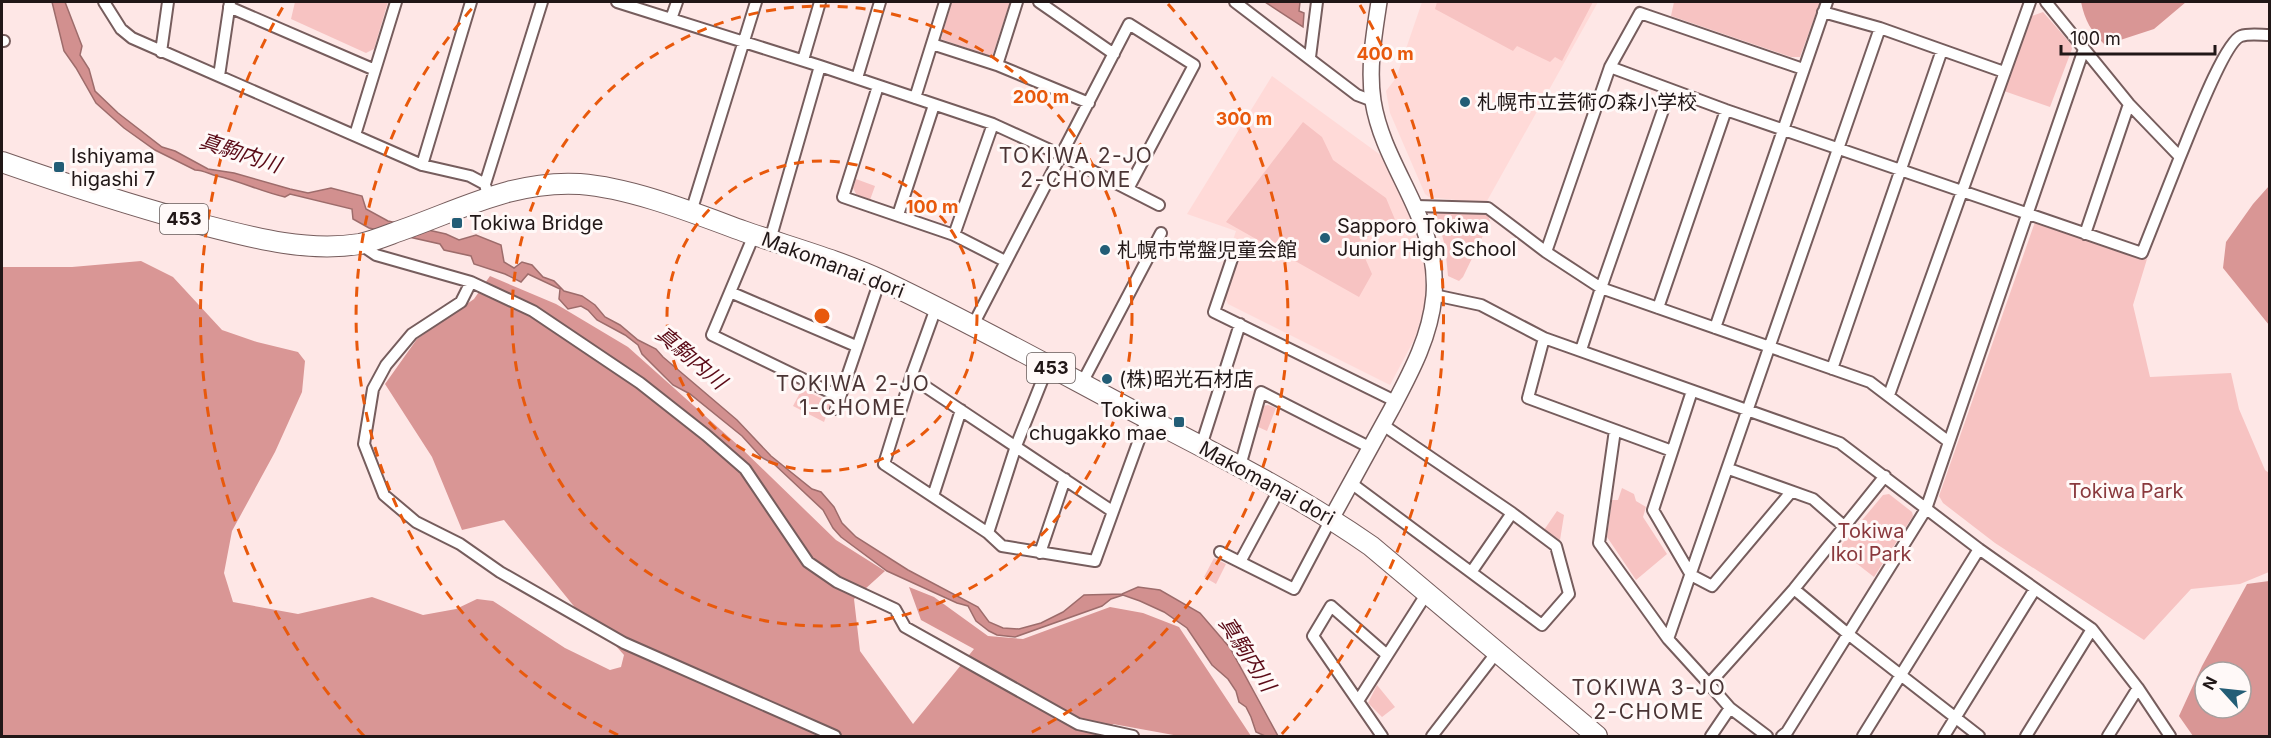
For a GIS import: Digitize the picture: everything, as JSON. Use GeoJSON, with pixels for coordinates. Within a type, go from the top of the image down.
{"type":"FeatureCollection","features":[{"type":"Feature","properties":{"kind":"highway","name":"Makomanai dori"},"geometry":{"type":"LineString","coordinates":[[2,162],[121,203],[256,238],[289,244],[313,246],[366,242],[432,219],[486,190],[542,184],[582,184],[623,192],[691,212],[762,237],[880,280],[1082,383],[1280,488],[1371,546],[1590,734]]}},
{"type":"Feature","properties":{"kind":"street"},"geometry":{"type":"LineString","coordinates":[[105,2],[121,29],[132,38],[422,165],[470,176],[486,190],[542,2]]}},
{"type":"Feature","properties":{"kind":"street"},"geometry":{"type":"LineString","coordinates":[[161,52],[168,2]]}},
{"type":"Feature","properties":{"kind":"street"},"geometry":{"type":"LineString","coordinates":[[355,135],[396,2]]}},
{"type":"Feature","properties":{"kind":"street"},"geometry":{"type":"LineString","coordinates":[[422,165],[471,2]]}},
{"type":"Feature","properties":{"kind":"street"},"geometry":{"type":"LineString","coordinates":[[617,2],[803,60],[993,124],[1061,155],[1159,205]]}},
{"type":"Feature","properties":{"kind":"street"},"geometry":{"type":"LineString","coordinates":[[671,19],[677,2]]}},
{"type":"Feature","properties":{"kind":"street"},"geometry":{"type":"LineString","coordinates":[[691,212],[756,2]]}},
{"type":"Feature","properties":{"kind":"street"},"geometry":{"type":"LineString","coordinates":[[803,60],[820,2]]}},
{"type":"Feature","properties":{"kind":"street"},"geometry":{"type":"LineString","coordinates":[[857,78],[880,2]]}},
{"type":"Feature","properties":{"kind":"street"},"geometry":{"type":"LineString","coordinates":[[915,98],[945,2]]}},
{"type":"Feature","properties":{"kind":"street"},"geometry":{"type":"LineString","coordinates":[[997,64],[1017,2]]}},
{"type":"Feature","properties":{"kind":"street"},"geometry":{"type":"LineString","coordinates":[[1039,2],[1114,54]]}},
{"type":"Feature","properties":{"kind":"street"},"geometry":{"type":"LineString","coordinates":[[1235,2],[1357,94],[1373,101]]}},
{"type":"Feature","properties":{"kind":"street"},"geometry":{"type":"LineString","coordinates":[[1310,57],[1317,2]]}},
{"type":"Feature","properties":{"kind":"street"},"geometry":{"type":"LineString","coordinates":[[1220,552],[1294,589],[1415,364],[1430,317],[1434,295],[1433,268],[1427,235],[1388,147],[1373,101],[1371,60],[1379,2]]}},
{"type":"Feature","properties":{"kind":"street"},"geometry":{"type":"LineString","coordinates":[[1889,395],[2030,2]]}},
{"type":"Feature","properties":{"kind":"street"},"geometry":{"type":"LineString","coordinates":[[2046,2],[2129,104],[2180,158]]}},
{"type":"Feature","properties":{"kind":"street"},"geometry":{"type":"LineString","coordinates":[[219,76],[229,4],[375,70]]}},
{"type":"Feature","properties":{"kind":"street"},"geometry":{"type":"LineString","coordinates":[[1715,328],[1825,7],[2004,72]]}},
{"type":"Feature","properties":{"kind":"street"},"geometry":{"type":"LineString","coordinates":[[1546,252],[1610,67],[1640,13],[1803,69]]}},
{"type":"Feature","properties":{"kind":"street"},"geometry":{"type":"LineString","coordinates":[[972,327],[1129,24],[1194,65],[1128,189]]}},
{"type":"Feature","properties":{"kind":"street"},"geometry":{"type":"LineString","coordinates":[[1668,639],[1729,469],[1880,28]]}},
{"type":"Feature","properties":{"kind":"street"},"geometry":{"type":"LineString","coordinates":[[1610,67],[1783,130],[2142,253],[2221,60],[2231,44],[2241,36],[2270,35]]}},
{"type":"Feature","properties":{"kind":"street"},"geometry":{"type":"LineString","coordinates":[[932,44],[997,64],[1089,103]]}},
{"type":"Feature","properties":{"kind":"street"},"geometry":{"type":"LineString","coordinates":[[1782,736],[1787,732],[1926,509],[2084,49]]}},
{"type":"Feature","properties":{"kind":"street"},"geometry":{"type":"LineString","coordinates":[[1832,369],[1942,50]]}},
{"type":"Feature","properties":{"kind":"street"},"geometry":{"type":"LineString","coordinates":[[820,66],[762,237],[730,292],[712,334],[840,397]]}},
{"type":"Feature","properties":{"kind":"street"},"geometry":{"type":"LineString","coordinates":[[878,86],[843,197],[954,235],[1005,261]]}},
{"type":"Feature","properties":{"kind":"street"},"geometry":{"type":"LineString","coordinates":[[1581,350],[1600,288],[1670,90]]}},
{"type":"Feature","properties":{"kind":"street"},"geometry":{"type":"LineString","coordinates":[[2085,234],[2129,104]]}},
{"type":"Feature","properties":{"kind":"street"},"geometry":{"type":"LineString","coordinates":[[898,215],[934,105]]}},
{"type":"Feature","properties":{"kind":"street"},"geometry":{"type":"LineString","coordinates":[[1658,308],[1726,110]]}},
{"type":"Feature","properties":{"kind":"street"},"geometry":{"type":"LineString","coordinates":[[954,235],[993,124]]}},
{"type":"Feature","properties":{"kind":"street"},"geometry":{"type":"LineString","coordinates":[[1416,206],[1488,208],[1546,252],[1600,288],[1870,382],[1949,441]]}},
{"type":"Feature","properties":{"kind":"street"},"geometry":{"type":"LineString","coordinates":[[1082,383],[1161,233]]}},
{"type":"Feature","properties":{"kind":"street"},"geometry":{"type":"LineString","coordinates":[[366,242],[376,255],[471,282],[533,311],[640,383],[706,435],[745,470],[808,562],[837,582],[895,609],[905,627],[963,657],[1078,724],[1133,736]]}},
{"type":"Feature","properties":{"kind":"street"},"geometry":{"type":"LineString","coordinates":[[1233,256],[1214,312],[1395,401]]}},
{"type":"Feature","properties":{"kind":"street"},"geometry":{"type":"LineString","coordinates":[[836,409],[880,280]]}},
{"type":"Feature","properties":{"kind":"street"},"geometry":{"type":"LineString","coordinates":[[471,282],[461,302],[412,334],[386,365],[373,389],[364,444],[384,495],[416,522],[460,543],[500,572],[624,643],[835,736]]}},
{"type":"Feature","properties":{"kind":"street"},"geometry":{"type":"LineString","coordinates":[[730,292],[856,346]]}},
{"type":"Feature","properties":{"kind":"street"},"geometry":{"type":"LineString","coordinates":[[1434,295],[1481,305],[1544,338],[1840,443],[1979,549],[2092,629],[2138,688],[2170,736]]}},
{"type":"Feature","properties":{"kind":"street"},"geometry":{"type":"LineString","coordinates":[[936,308],[911,377],[885,464],[988,532],[1002,546],[1095,561],[1147,418]]}},
{"type":"Feature","properties":{"kind":"street"},"geometry":{"type":"LineString","coordinates":[[1201,446],[1240,324]]}},
{"type":"Feature","properties":{"kind":"street"},"geometry":{"type":"LineString","coordinates":[[1544,338],[1528,398],[1672,451]]}},
{"type":"Feature","properties":{"kind":"street"},"geometry":{"type":"LineString","coordinates":[[988,532],[1016,446],[1048,366]]}},
{"type":"Feature","properties":{"kind":"street"},"geometry":{"type":"LineString","coordinates":[[911,377],[1113,511]]}},
{"type":"Feature","properties":{"kind":"street"},"geometry":{"type":"LineString","coordinates":[[1692,391],[1653,510],[1690,575],[1712,586],[1791,492]]}},
{"type":"Feature","properties":{"kind":"street"},"geometry":{"type":"LineString","coordinates":[[1240,466],[1261,392],[1371,448]]}},
{"type":"Feature","properties":{"kind":"street"},"geometry":{"type":"LineString","coordinates":[[933,496],[962,410]]}},
{"type":"Feature","properties":{"kind":"street"},"geometry":{"type":"LineString","coordinates":[[1351,483],[1542,625],[1569,594],[1556,546],[1512,513],[1383,425]]}},
{"type":"Feature","properties":{"kind":"street"},"geometry":{"type":"LineString","coordinates":[[1615,430],[1599,543],[1668,639],[1730,708],[1767,736]]}},
{"type":"Feature","properties":{"kind":"street"},"geometry":{"type":"LineString","coordinates":[[1729,469],[1813,499],[1845,527]]}},
{"type":"Feature","properties":{"kind":"street"},"geometry":{"type":"LineString","coordinates":[[1709,684],[1794,589],[1885,476]]}},
{"type":"Feature","properties":{"kind":"street"},"geometry":{"type":"LineString","coordinates":[[1040,553],[1065,479]]}},
{"type":"Feature","properties":{"kind":"street"},"geometry":{"type":"LineString","coordinates":[[1240,562],[1280,488]]}},
{"type":"Feature","properties":{"kind":"street"},"geometry":{"type":"LineString","coordinates":[[1472,571],[1512,513]]}},
{"type":"Feature","properties":{"kind":"street"},"geometry":{"type":"LineString","coordinates":[[1863,736],[1979,549]]}},
{"type":"Feature","properties":{"kind":"street"},"geometry":{"type":"LineString","coordinates":[[1794,589],[1979,736]]}},
{"type":"Feature","properties":{"kind":"street"},"geometry":{"type":"LineString","coordinates":[[1944,736],[2035,589]]}},
{"type":"Feature","properties":{"kind":"street"},"geometry":{"type":"LineString","coordinates":[[1358,701],[1427,593]]}},
{"type":"Feature","properties":{"kind":"street"},"geometry":{"type":"LineString","coordinates":[[1382,736],[1313,636],[1331,606],[1387,655]]}},
{"type":"Feature","properties":{"kind":"street"},"geometry":{"type":"LineString","coordinates":[[2026,736],[2092,629]]}},
{"type":"Feature","properties":{"kind":"street"},"geometry":{"type":"LineString","coordinates":[[1432,736],[1497,652]]}},
{"type":"Feature","properties":{"kind":"street"},"geometry":{"type":"LineString","coordinates":[[2108,736],[2138,688]]}},
{"type":"Feature","properties":{"kind":"street"},"geometry":{"type":"LineString","coordinates":[[1711,736],[1730,708]]}},
{"type":"Feature","properties":{"kind":"shaded area"},"geometry":{"type":"Polygon","coordinates":[[[52,2],[65,2],[82,46],[80,55],[89,69],[95,91],[118,113],[162,147],[175,151],[208,169],[234,173],[308,193],[331,188],[362,196],[366,209],[388,221],[446,234],[459,240],[476,235],[501,245],[504,262],[514,268],[522,262],[532,265],[543,277],[554,281],[564,291],[582,296],[595,305],[605,317],[620,325],[638,340],[656,349],[737,420],[771,456],[812,489],[821,492],[834,507],[842,523],[856,537],[908,570],[978,607],[989,622],[1003,628],[1019,629],[1041,623],[1063,612],[1084,595],[1122,594],[1138,587],[1160,590],[1200,613],[1230,648],[1278,736],[1265,736],[1256,732],[1246,707],[1239,702],[1236,691],[1228,679],[1212,665],[1187,628],[1164,612],[1140,601],[1123,595],[1111,599],[1102,606],[1015,637],[997,635],[976,621],[968,606],[887,571],[841,537],[823,510],[774,464],[761,457],[742,436],[690,394],[673,385],[642,354],[638,345],[597,320],[581,306],[568,309],[559,299],[560,289],[528,274],[521,282],[474,264],[471,256],[444,250],[440,244],[369,228],[353,219],[352,209],[290,194],[285,197],[276,195],[195,170],[155,150],[124,128],[96,103],[64,51],[52,2]]]}},
{"type":"Feature","properties":{"kind":"shaded area"},"geometry":{"type":"Polygon","coordinates":[[[1265,2],[1300,2],[1299,11],[1304,13],[1303,27],[1265,2]]]}},
{"type":"Feature","properties":{"kind":"shaded area","name":"札幌市立芸術の森小学校"},"geometry":{"type":"Polygon","coordinates":[[[1422,2],[1598,2],[1487,201],[1482,203],[1429,197],[1425,194],[1390,113],[1386,91],[1396,78],[1422,2]]]}},
{"type":"Feature","properties":{"kind":"shaded area"},"geometry":{"type":"Polygon","coordinates":[[[2081,2],[2186,2],[2154,29],[2105,45],[2089,25],[2081,2]]]}},
{"type":"Feature","properties":{"kind":"shaded area","name":"Sapporo Tokiwa Junior High School"},"geometry":{"type":"Polygon","coordinates":[[[1272,76],[1386,159],[1399,185],[1425,263],[1425,305],[1415,338],[1390,385],[1228,304],[1225,297],[1243,250],[1231,246],[1236,231],[1187,214],[1272,76]]]}},
{"type":"Feature","properties":{"kind":"shaded area"},"geometry":{"type":"Polygon","coordinates":[[[2269,186],[2269,325],[2223,268],[2226,242],[2269,186]]]}},
{"type":"Feature","properties":{"kind":"shaded area"},"geometry":{"type":"Polygon","coordinates":[[[141,261],[173,277],[222,330],[298,352],[305,361],[302,392],[275,452],[232,531],[224,573],[233,602],[298,614],[372,597],[423,615],[456,609],[477,599],[493,601],[565,648],[610,670],[621,667],[624,655],[608,637],[577,610],[504,520],[462,530],[432,457],[385,384],[417,339],[474,299],[490,276],[556,304],[628,347],[740,447],[836,540],[885,571],[854,599],[860,651],[913,724],[974,649],[921,620],[909,587],[934,597],[988,636],[1023,639],[1110,607],[1143,613],[1179,627],[1251,736],[1179,736],[1113,724],[1105,736],[2,736],[2,267],[72,267],[141,261]]]}},
{"type":"Feature","properties":{"kind":"shaded area"},"geometry":{"type":"Polygon","coordinates":[[[2269,581],[2269,736],[2193,736],[2179,716],[2193,686],[2193,720],[2253,720],[2253,660],[2205,660],[2247,584],[2269,581]]]}},
{"type":"Feature","properties":{"kind":"green space"},"geometry":{"type":"Polygon","coordinates":[[[295,2],[388,2],[374,49],[366,53],[291,19],[295,2]]]}},
{"type":"Feature","properties":{"kind":"green space"},"geometry":{"type":"Polygon","coordinates":[[[952,2],[1010,2],[992,57],[941,39],[952,2]]]}},
{"type":"Feature","properties":{"kind":"green space"},"geometry":{"type":"Polygon","coordinates":[[[1437,2],[1593,2],[1562,61],[1555,57],[1550,62],[1517,46],[1513,51],[1435,9],[1437,2]]]}},
{"type":"Feature","properties":{"kind":"green space"},"geometry":{"type":"Polygon","coordinates":[[[1674,2],[1820,2],[1800,57],[1791,57],[1671,16],[1674,2]]]}},
{"type":"Feature","properties":{"kind":"green space"},"geometry":{"type":"Polygon","coordinates":[[[2043,12],[2071,44],[2072,49],[2050,107],[2004,91],[2032,16],[2043,12]]]}},
{"type":"Feature","properties":{"kind":"green space"},"geometry":{"type":"Polygon","coordinates":[[[1303,122],[1322,137],[1333,160],[1386,198],[1396,222],[1358,242],[1372,274],[1359,297],[1226,222],[1303,122]]]}},
{"type":"Feature","properties":{"kind":"green space"},"geometry":{"type":"Polygon","coordinates":[[[856,179],[875,186],[870,200],[857,196],[853,188],[856,179]]]}},
{"type":"Feature","properties":{"kind":"green space"},"geometry":{"type":"Polygon","coordinates":[[[1435,210],[1488,215],[1490,221],[1459,281],[1448,276],[1445,246],[1435,210]]]}},
{"type":"Feature","properties":{"kind":"green space","name":"Tokiwa Park"},"geometry":{"type":"Polygon","coordinates":[[[2035,222],[2147,259],[2133,305],[2150,377],[2231,373],[2239,409],[2265,470],[2269,473],[2269,572],[2240,584],[2191,589],[2144,640],[1995,543],[1943,503],[1939,496],[2035,222]]]}},
{"type":"Feature","properties":{"kind":"green space"},"geometry":{"type":"Polygon","coordinates":[[[802,389],[831,403],[824,422],[793,406],[802,389]]]}},
{"type":"Feature","properties":{"kind":"green space"},"geometry":{"type":"Polygon","coordinates":[[[1263,406],[1276,408],[1267,431],[1256,426],[1263,406]]]}},
{"type":"Feature","properties":{"kind":"green space"},"geometry":{"type":"Polygon","coordinates":[[[1622,488],[1634,494],[1636,501],[1646,507],[1643,517],[1667,554],[1636,580],[1607,537],[1612,500],[1618,500],[1622,488]]]}},
{"type":"Feature","properties":{"kind":"green space","name":"Tokiwa Ikoi Park"},"geometry":{"type":"Polygon","coordinates":[[[1889,494],[1912,512],[1913,516],[1874,577],[1838,549],[1883,495],[1889,494]]]}},
{"type":"Feature","properties":{"kind":"green space"},"geometry":{"type":"Polygon","coordinates":[[[1557,511],[1564,515],[1560,540],[1544,530],[1557,511]]]}},
{"type":"Feature","properties":{"kind":"green space"},"geometry":{"type":"Polygon","coordinates":[[[1214,558],[1226,564],[1216,584],[1204,577],[1214,558]]]}},
{"type":"Feature","properties":{"kind":"green space"},"geometry":{"type":"Polygon","coordinates":[[[1377,685],[1395,707],[1382,717],[1368,703],[1377,685]]]}},
{"type":"Feature","properties":{"kind":"place","name":"札幌市立芸術の森小学校"},"geometry":{"type":"Point","coordinates":[1465,102]}},
{"type":"Feature","properties":{"kind":"place","name":"Ishiyama higashi 7"},"geometry":{"type":"Point","coordinates":[59,167]}},
{"type":"Feature","properties":{"kind":"place","name":"Tokiwa Bridge"},"geometry":{"type":"Point","coordinates":[457,223]}},
{"type":"Feature","properties":{"kind":"place","name":"Sapporo Tokiwa Junior High School"},"geometry":{"type":"Point","coordinates":[1325,238]}},
{"type":"Feature","properties":{"kind":"place","name":"札幌市常盤児童会館"},"geometry":{"type":"Point","coordinates":[1105,250]}},
{"type":"Feature","properties":{"kind":"place","name":"(株)昭光石材店"},"geometry":{"type":"Point","coordinates":[1107,379]}},
{"type":"Feature","properties":{"kind":"place","name":"Tokiwa chugakko mae"},"geometry":{"type":"Point","coordinates":[1179,422]}},
{"type":"Feature","properties":{"kind":"district","name":"TOKIWA 2-JO 2-CHOME"},"geometry":{"type":"Point","coordinates":[1076,168]}},
{"type":"Feature","properties":{"kind":"district","name":"TOKIWA 2-JO 1-CHOME"},"geometry":{"type":"Point","coordinates":[853,396]}},
{"type":"Feature","properties":{"kind":"district","name":"TOKIWA 3-JO 2-CHOME"},"geometry":{"type":"Point","coordinates":[1649,700]}},
{"type":"Feature","properties":{"kind":"water label","name":"真駒内川"},"geometry":{"type":"Point","coordinates":[240,153]}},
{"type":"Feature","properties":{"kind":"water label","name":"真駒内川"},"geometry":{"type":"Point","coordinates":[691,358]}},
{"type":"Feature","properties":{"kind":"water label","name":"真駒内川"},"geometry":{"type":"Point","coordinates":[1247,654]}}]}
